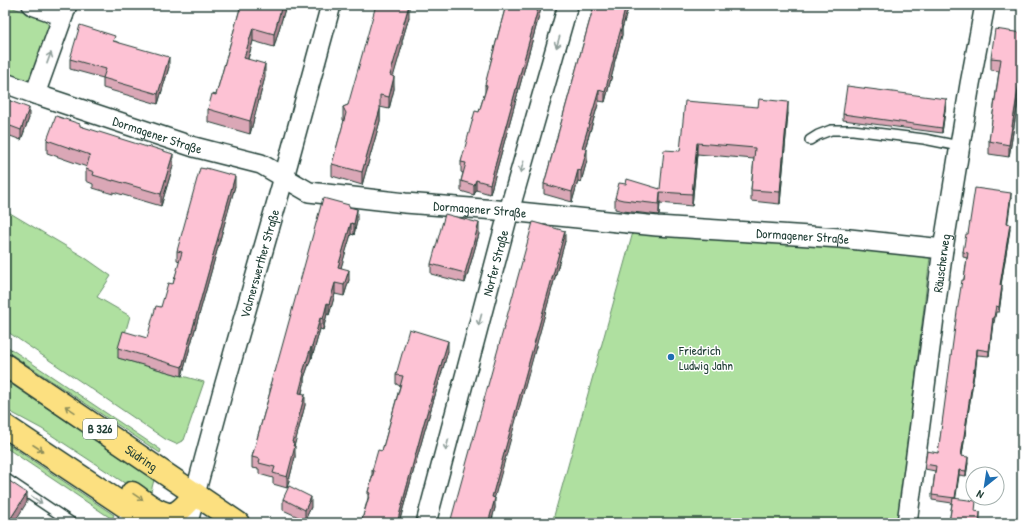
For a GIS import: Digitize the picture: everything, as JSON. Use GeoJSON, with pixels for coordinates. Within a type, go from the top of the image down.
{"type":"FeatureCollection","features":[{"type":"Feature","properties":{"kind":"main road","name":"Südring"},"geometry":{"type":"LineString","coordinates":[[5,365],[238,523]]}},
{"type":"Feature","properties":{"kind":"main road"},"geometry":{"type":"LineString","coordinates":[[5,426],[89,482],[125,516],[150,523]]}},
{"type":"Feature","properties":{"kind":"main road"},"geometry":{"type":"LineString","coordinates":[[89,482],[119,484],[157,509],[171,514],[181,509],[195,494]]}},
{"type":"Feature","properties":{"kind":"street"},"geometry":{"type":"LineString","coordinates":[[32,5],[65,11],[35,94]]}},
{"type":"Feature","properties":{"kind":"street","name":"Volmerswerther Straße"},"geometry":{"type":"LineString","coordinates":[[188,523],[331,5]]}},
{"type":"Feature","properties":{"kind":"street","name":"Norfer Straße"},"geometry":{"type":"LineString","coordinates":[[426,523],[509,211],[568,5]]}},
{"type":"Feature","properties":{"kind":"street","name":"Räuscherweg"},"geometry":{"type":"LineString","coordinates":[[907,523],[942,249],[985,5]]}},
{"type":"Feature","properties":{"kind":"street","name":"Dormagener Straße"},"geometry":{"type":"LineString","coordinates":[[5,83],[194,147],[261,164],[308,192],[405,203],[509,211],[657,226],[840,238],[942,249]]}},
{"type":"Feature","properties":{"kind":"lane"},"geometry":{"type":"LineString","coordinates":[[810,140],[818,134],[831,130],[853,130],[959,146]]}},
{"type":"Feature","properties":{"kind":"lane"},"geometry":{"type":"LineString","coordinates":[[5,478],[72,523]]}},
{"type":"Feature","properties":{"kind":"green space"},"geometry":{"type":"Polygon","coordinates":[[[5,5],[44,19],[51,29],[32,78],[23,83],[5,77],[5,5]]]}},
{"type":"Feature","properties":{"kind":"green space"},"geometry":{"type":"Polygon","coordinates":[[[5,210],[84,257],[111,276],[97,297],[130,316],[118,358],[204,382],[184,440],[176,444],[165,439],[5,330],[5,210]]]}},
{"type":"Feature","properties":{"kind":"green space"},"geometry":{"type":"Polygon","coordinates":[[[635,225],[930,257],[898,523],[552,523],[635,225]]]}},
{"type":"Feature","properties":{"kind":"green space"},"geometry":{"type":"Polygon","coordinates":[[[5,345],[161,450],[160,453],[5,350],[5,345]]]}},
{"type":"Feature","properties":{"kind":"green space"},"geometry":{"type":"Polygon","coordinates":[[[5,380],[154,480],[149,499],[42,429],[5,409],[5,380]]]}},
{"type":"Feature","properties":{"kind":"green space"},"geometry":{"type":"Polygon","coordinates":[[[5,442],[114,515],[112,519],[5,447],[5,442]]]}},
{"type":"Feature","properties":{"kind":"building"},"geometry":{"type":"Polygon","coordinates":[[[241,5],[282,5],[274,34],[253,28],[244,58],[265,64],[250,121],[208,109],[212,94],[216,95],[241,5]]]}},
{"type":"Feature","properties":{"kind":"building"},"geometry":{"type":"Polygon","coordinates":[[[376,5],[409,5],[390,75],[394,77],[389,97],[380,95],[380,109],[362,172],[332,164],[346,113],[343,107],[348,105],[376,5]]]}},
{"type":"Feature","properties":{"kind":"building"},"geometry":{"type":"Polygon","coordinates":[[[506,5],[539,5],[490,184],[476,180],[474,185],[461,181],[466,163],[461,162],[475,111],[479,112],[487,86],[485,85],[506,5]]]}},
{"type":"Feature","properties":{"kind":"building"},"geometry":{"type":"Polygon","coordinates":[[[594,5],[626,5],[605,92],[599,90],[582,148],[587,149],[581,171],[578,170],[572,192],[544,184],[594,5]]]}},
{"type":"Feature","properties":{"kind":"building"},"geometry":{"type":"Polygon","coordinates":[[[80,25],[115,36],[113,41],[169,57],[158,94],[103,78],[106,69],[70,59],[80,25]]]}},
{"type":"Feature","properties":{"kind":"building"},"geometry":{"type":"Polygon","coordinates":[[[995,29],[1022,33],[1022,71],[1009,145],[989,141],[1001,59],[991,58],[995,29]]]}},
{"type":"Feature","properties":{"kind":"building"},"geometry":{"type":"Polygon","coordinates":[[[847,86],[946,99],[942,128],[843,114],[847,86]]]}},
{"type":"Feature","properties":{"kind":"building"},"geometry":{"type":"Polygon","coordinates":[[[5,99],[29,108],[21,130],[5,124],[5,99]]]}},
{"type":"Feature","properties":{"kind":"building"},"geometry":{"type":"Polygon","coordinates":[[[759,99],[788,102],[780,192],[751,190],[755,148],[697,143],[692,194],[660,192],[659,204],[615,198],[619,183],[626,184],[627,179],[660,189],[664,150],[680,151],[685,101],[758,107],[759,99]]]}},
{"type":"Feature","properties":{"kind":"building"},"geometry":{"type":"Polygon","coordinates":[[[56,116],[80,124],[80,126],[173,154],[161,194],[93,175],[94,172],[86,169],[90,155],[47,140],[56,116]]]}},
{"type":"Feature","properties":{"kind":"building"},"geometry":{"type":"Polygon","coordinates":[[[200,168],[206,168],[235,176],[182,367],[118,348],[123,331],[147,338],[156,306],[161,307],[168,283],[173,284],[182,252],[177,251],[200,168]]]}},
{"type":"Feature","properties":{"kind":"building"},"geometry":{"type":"Polygon","coordinates":[[[975,188],[1011,193],[1007,223],[1010,224],[1000,285],[1002,285],[999,307],[996,306],[993,317],[989,351],[977,349],[961,456],[968,457],[967,466],[965,466],[965,471],[959,470],[955,498],[932,495],[936,466],[925,464],[927,451],[938,453],[957,312],[968,253],[963,252],[966,234],[968,234],[975,188]]]}},
{"type":"Feature","properties":{"kind":"building"},"geometry":{"type":"Polygon","coordinates":[[[323,198],[349,205],[349,207],[357,209],[354,224],[351,223],[338,267],[349,270],[344,285],[335,283],[329,304],[327,303],[323,319],[320,318],[303,372],[299,393],[305,394],[292,442],[294,443],[293,446],[295,446],[287,477],[273,473],[275,467],[259,463],[260,459],[252,457],[272,385],[270,385],[275,372],[323,198]]]}},
{"type":"Feature","properties":{"kind":"building"},"geometry":{"type":"Polygon","coordinates":[[[445,214],[479,223],[465,273],[431,264],[445,214]]]}},
{"type":"Feature","properties":{"kind":"building"},"geometry":{"type":"Polygon","coordinates":[[[533,222],[565,231],[492,497],[495,498],[489,520],[486,519],[485,523],[450,523],[533,222]]]}},
{"type":"Feature","properties":{"kind":"building"},"geometry":{"type":"Polygon","coordinates":[[[409,329],[448,341],[397,523],[361,523],[370,493],[368,492],[378,450],[382,451],[403,376],[396,375],[409,329]]]}},
{"type":"Feature","properties":{"kind":"building"},"geometry":{"type":"Polygon","coordinates":[[[5,478],[27,493],[9,521],[12,523],[5,523],[5,478]]]}},
{"type":"Feature","properties":{"kind":"building"},"geometry":{"type":"Polygon","coordinates":[[[289,486],[311,497],[305,510],[283,499],[289,486]]]}},
{"type":"Feature","properties":{"kind":"building"},"geometry":{"type":"Polygon","coordinates":[[[953,498],[965,500],[965,506],[976,506],[975,511],[980,512],[979,523],[949,523],[953,498]]]}},
{"type":"Feature","properties":{"kind":"place","name":"Friedrich Ludwig Jahn"},"geometry":{"type":"Point","coordinates":[671,357]}}]}
